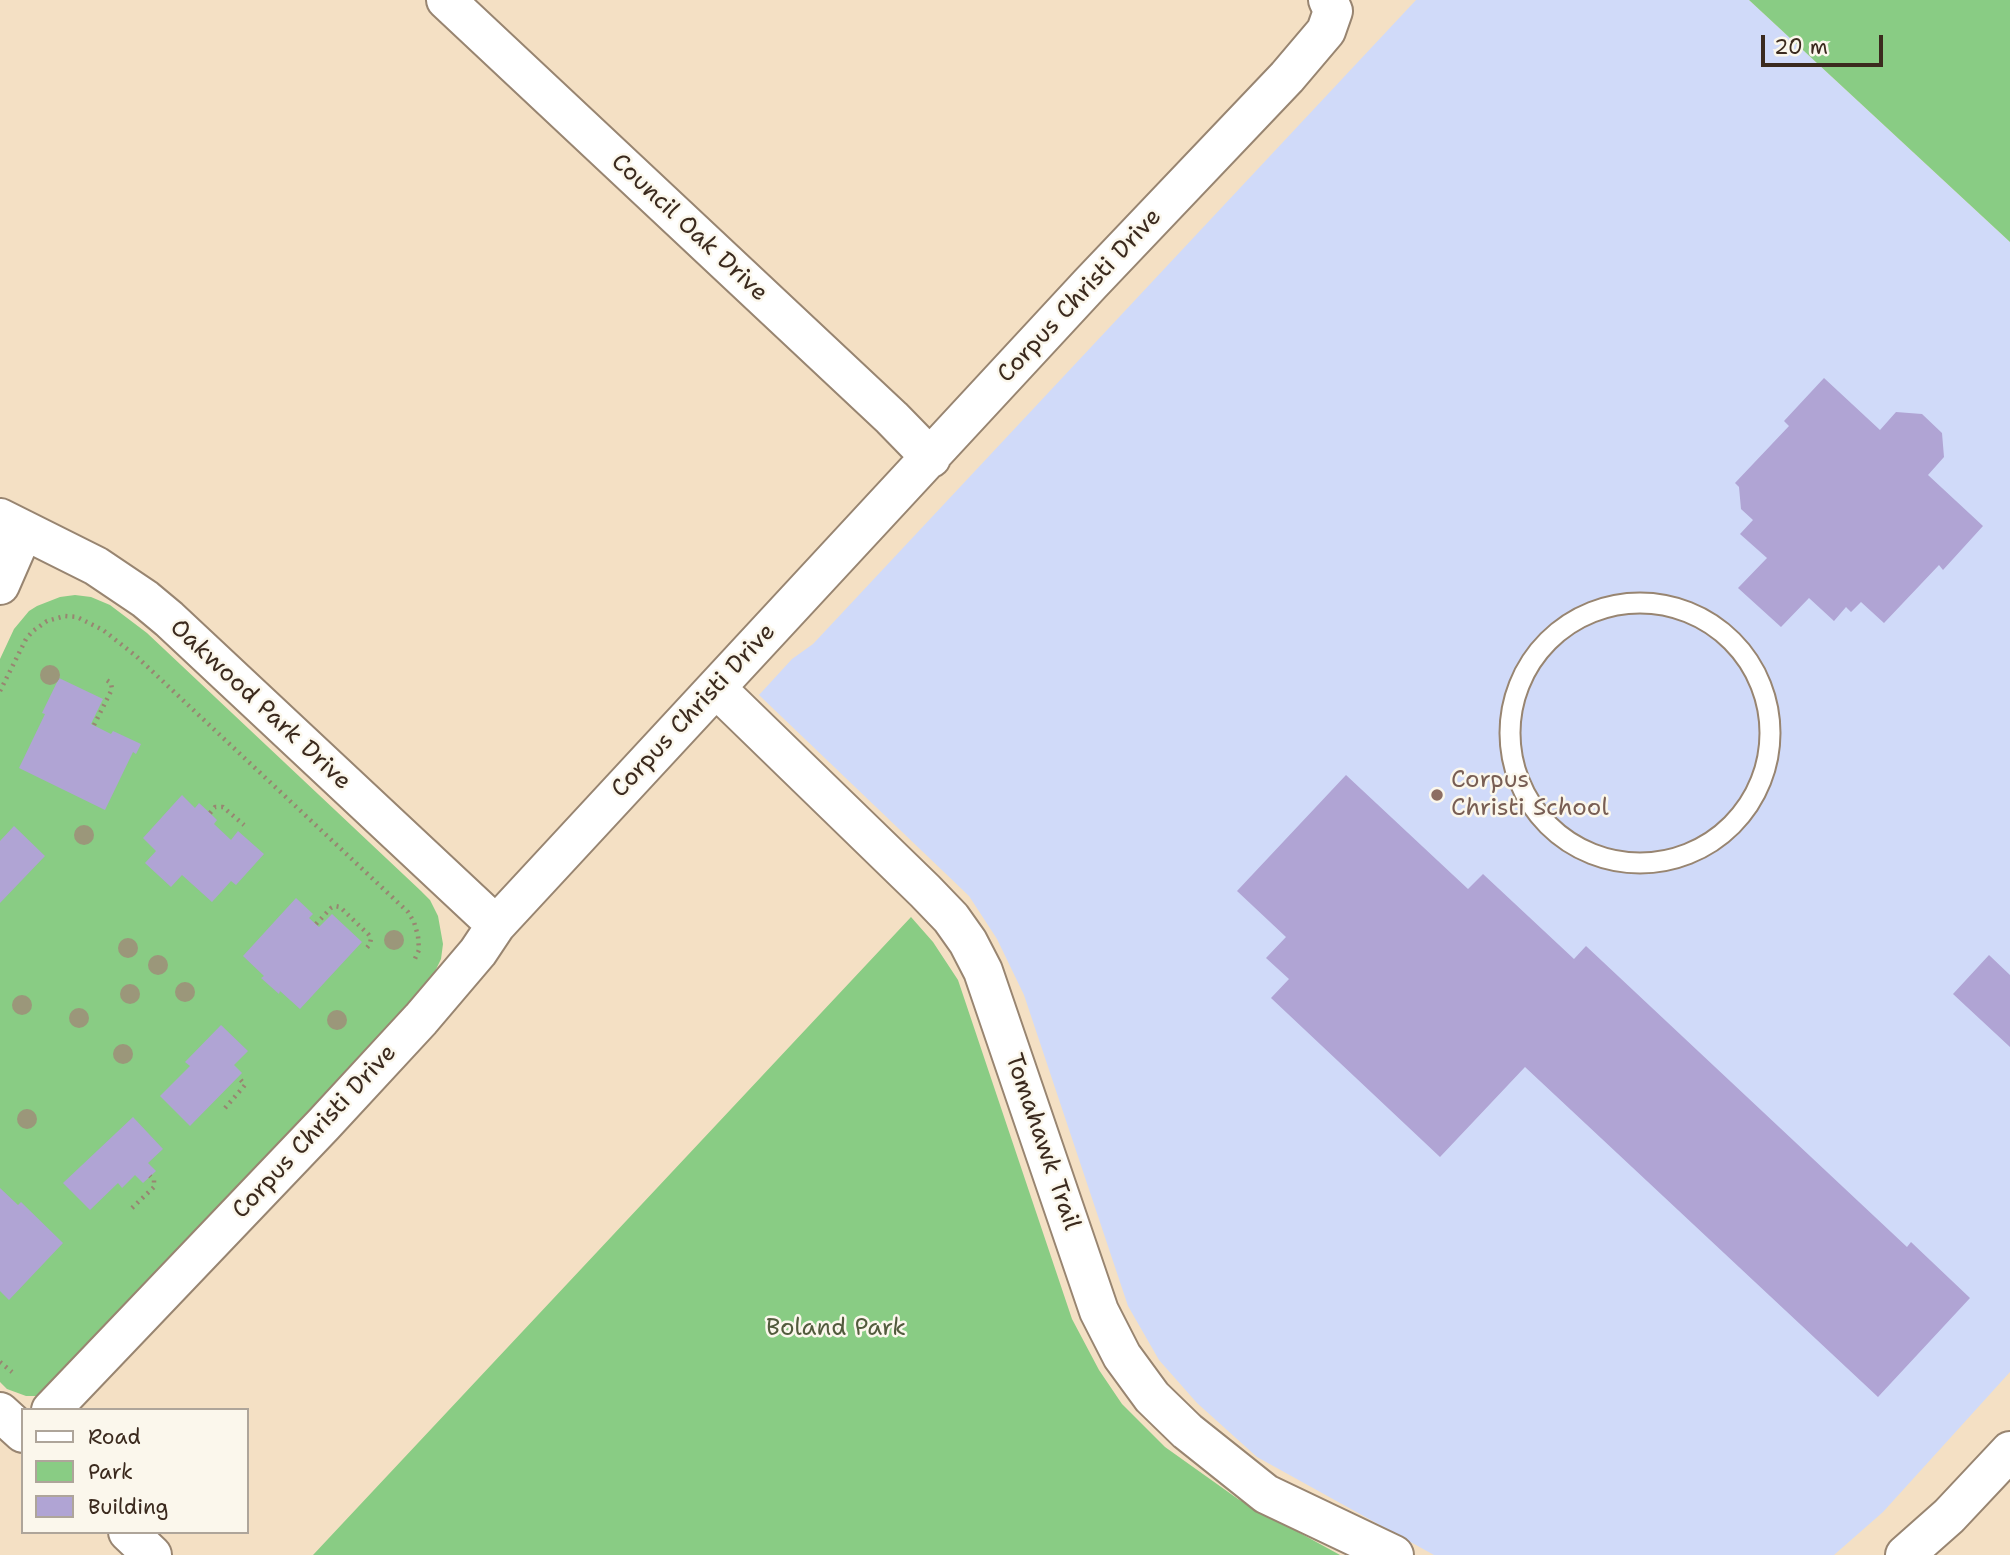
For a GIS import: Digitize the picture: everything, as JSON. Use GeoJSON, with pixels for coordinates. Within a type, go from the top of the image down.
{"type":"FeatureCollection","features":[{"type":"Feature","properties":{"kind":"street","name":"Council Oak Drive"},"geometry":{"type":"LineString","coordinates":[[446,0],[931,458]]}},
{"type":"Feature","properties":{"kind":"street","name":"Corpus Christi Drive"},"geometry":{"type":"LineString","coordinates":[[53,1408],[314,1135],[478,952],[496,925],[1090,284],[1287,77],[1326,31],[1331,5]]}},
{"type":"Feature","properties":{"kind":"street"},"geometry":{"type":"LineString","coordinates":[[0,585],[12,524]]}},
{"type":"Feature","properties":{"kind":"street","name":"Oakwood Park Drive"},"geometry":{"type":"LineString","coordinates":[[12,524],[96,566],[145,599],[496,925]]}},
{"type":"Feature","properties":{"kind":"street","name":"Tomahawk Trail"},"geometry":{"type":"LineString","coordinates":[[716,688],[925,891],[951,918],[968,942],[983,971],[1099,1311],[1122,1356],[1152,1397],[1187,1431],[1266,1494],[1394,1555]]}},
{"type":"Feature","properties":{"kind":"street"},"geometry":{"type":"LineString","coordinates":[[0,1412],[21,1431]]}},
{"type":"Feature","properties":{"kind":"street"},"geometry":{"type":"LineString","coordinates":[[1905,1555],[1949,1516],[2010,1451]]}},
{"type":"Feature","properties":{"kind":"street"},"geometry":{"type":"LineString","coordinates":[[130,1534],[152,1555]]}},
{"type":"Feature","properties":{"kind":"lane"},"geometry":{"type":"LineString","coordinates":[[1625,602],[1673,606],[1717,627],[1750,662],[1769,707],[1770,756],[1753,801],[1721,837],[1679,859],[1630,865],[1584,853],[1544,824],[1518,783],[1508,736],[1516,688],[1541,646],[1578,617],[1625,602]]}},
{"type":"Feature","properties":{"kind":"path"},"geometry":{"type":"LineString","coordinates":[[0,691],[26,639],[47,621],[65,616],[77,617],[103,630],[136,656],[408,912],[418,936],[419,950],[413,965]]}},
{"type":"Feature","properties":{"kind":"path"},"geometry":{"type":"LineString","coordinates":[[94,725],[112,689],[111,683],[106,679]]}},
{"type":"Feature","properties":{"kind":"path"},"geometry":{"type":"LineString","coordinates":[[210,813],[215,807],[223,807],[244,825]]}},
{"type":"Feature","properties":{"kind":"path"},"geometry":{"type":"LineString","coordinates":[[316,924],[331,908],[341,907],[369,935],[370,944],[365,950]]}},
{"type":"Feature","properties":{"kind":"path"},"geometry":{"type":"LineString","coordinates":[[225,1108],[244,1085],[238,1077]]}},
{"type":"Feature","properties":{"kind":"path"},"geometry":{"type":"LineString","coordinates":[[132,1208],[154,1186],[154,1180],[150,1177]]}},
{"type":"Feature","properties":{"kind":"shaded area","name":"Corpus Christi School"},"geometry":{"type":"Polygon","coordinates":[[[1416,0],[1749,0],[2010,242],[2010,1372],[1883,1512],[1834,1555],[1434,1555],[1257,1457],[1197,1403],[1159,1360],[1128,1306],[1024,995],[997,939],[969,896],[759,695],[792,659],[813,644],[1416,0]]]}},
{"type":"Feature","properties":{"kind":"green space"},"geometry":{"type":"Polygon","coordinates":[[[1749,0],[2010,0],[2010,242],[1749,0]]]}},
{"type":"Feature","properties":{"kind":"green space"},"geometry":{"type":"Polygon","coordinates":[[[60,597],[91,597],[110,605],[147,633],[421,891],[430,900],[438,916],[443,944],[441,959],[428,986],[47,1392],[38,1396],[26,1396],[7,1389],[0,1382],[0,659],[14,629],[29,611],[60,597]]]}},
{"type":"Feature","properties":{"kind":"green space","name":"Boland Park"},"geometry":{"type":"Polygon","coordinates":[[[911,917],[933,942],[958,980],[1072,1319],[1099,1370],[1122,1404],[1165,1447],[1238,1499],[1340,1555],[313,1555],[911,917]]]}},
{"type":"Feature","properties":{"kind":"building"},"geometry":{"type":"Polygon","coordinates":[[[1824,378],[1880,430],[1896,412],[1922,414],[1942,433],[1944,457],[1928,475],[1983,526],[1943,570],[1939,565],[1884,623],[1861,602],[1851,612],[1846,607],[1834,621],[1809,598],[1781,627],[1738,588],[1767,558],[1740,534],[1753,520],[1741,509],[1739,487],[1735,483],[1789,426],[1784,421],[1824,378]]]}},
{"type":"Feature","properties":{"kind":"building"},"geometry":{"type":"Polygon","coordinates":[[[59,678],[103,699],[91,724],[141,744],[136,754],[133,752],[105,810],[19,768],[59,678]]]}},
{"type":"Feature","properties":{"kind":"building"},"geometry":{"type":"Polygon","coordinates":[[[1346,775],[1468,889],[1483,874],[1574,959],[1586,946],[1907,1247],[1911,1242],[1970,1298],[1878,1397],[1525,1067],[1440,1157],[1271,998],[1289,979],[1266,958],[1286,937],[1237,891],[1346,775]]]}},
{"type":"Feature","properties":{"kind":"building"},"geometry":{"type":"Polygon","coordinates":[[[182,795],[195,808],[199,803],[210,813],[217,820],[214,824],[231,840],[238,831],[264,854],[236,885],[231,881],[212,902],[182,875],[171,887],[145,863],[156,851],[143,838],[182,795]]]}},
{"type":"Feature","properties":{"kind":"building"},"geometry":{"type":"Polygon","coordinates":[[[14,826],[45,856],[0,903],[0,841],[14,826]]]}},
{"type":"Feature","properties":{"kind":"building"},"geometry":{"type":"Polygon","coordinates":[[[296,898],[313,914],[309,918],[319,927],[332,914],[362,942],[300,1009],[261,978],[264,976],[243,956],[296,898]]]}},
{"type":"Feature","properties":{"kind":"building"},"geometry":{"type":"Polygon","coordinates":[[[1989,955],[2010,975],[2010,1047],[1953,994],[1989,955]]]}},
{"type":"Feature","properties":{"kind":"building"},"geometry":{"type":"Polygon","coordinates":[[[221,1025],[248,1051],[234,1065],[242,1073],[190,1126],[160,1096],[190,1066],[185,1062],[221,1025]]]}},
{"type":"Feature","properties":{"kind":"building"},"geometry":{"type":"Polygon","coordinates":[[[133,1117],[163,1149],[148,1163],[156,1171],[143,1183],[135,1175],[122,1188],[118,1183],[90,1210],[63,1183],[133,1117]]]}},
{"type":"Feature","properties":{"kind":"building"},"geometry":{"type":"Polygon","coordinates":[[[0,1188],[18,1205],[21,1202],[63,1243],[9,1300],[0,1291],[0,1188]]]}},
{"type":"Feature","properties":{"kind":"place","name":"Corpus Christi School"},"geometry":{"type":"Point","coordinates":[1437,795]}}]}
